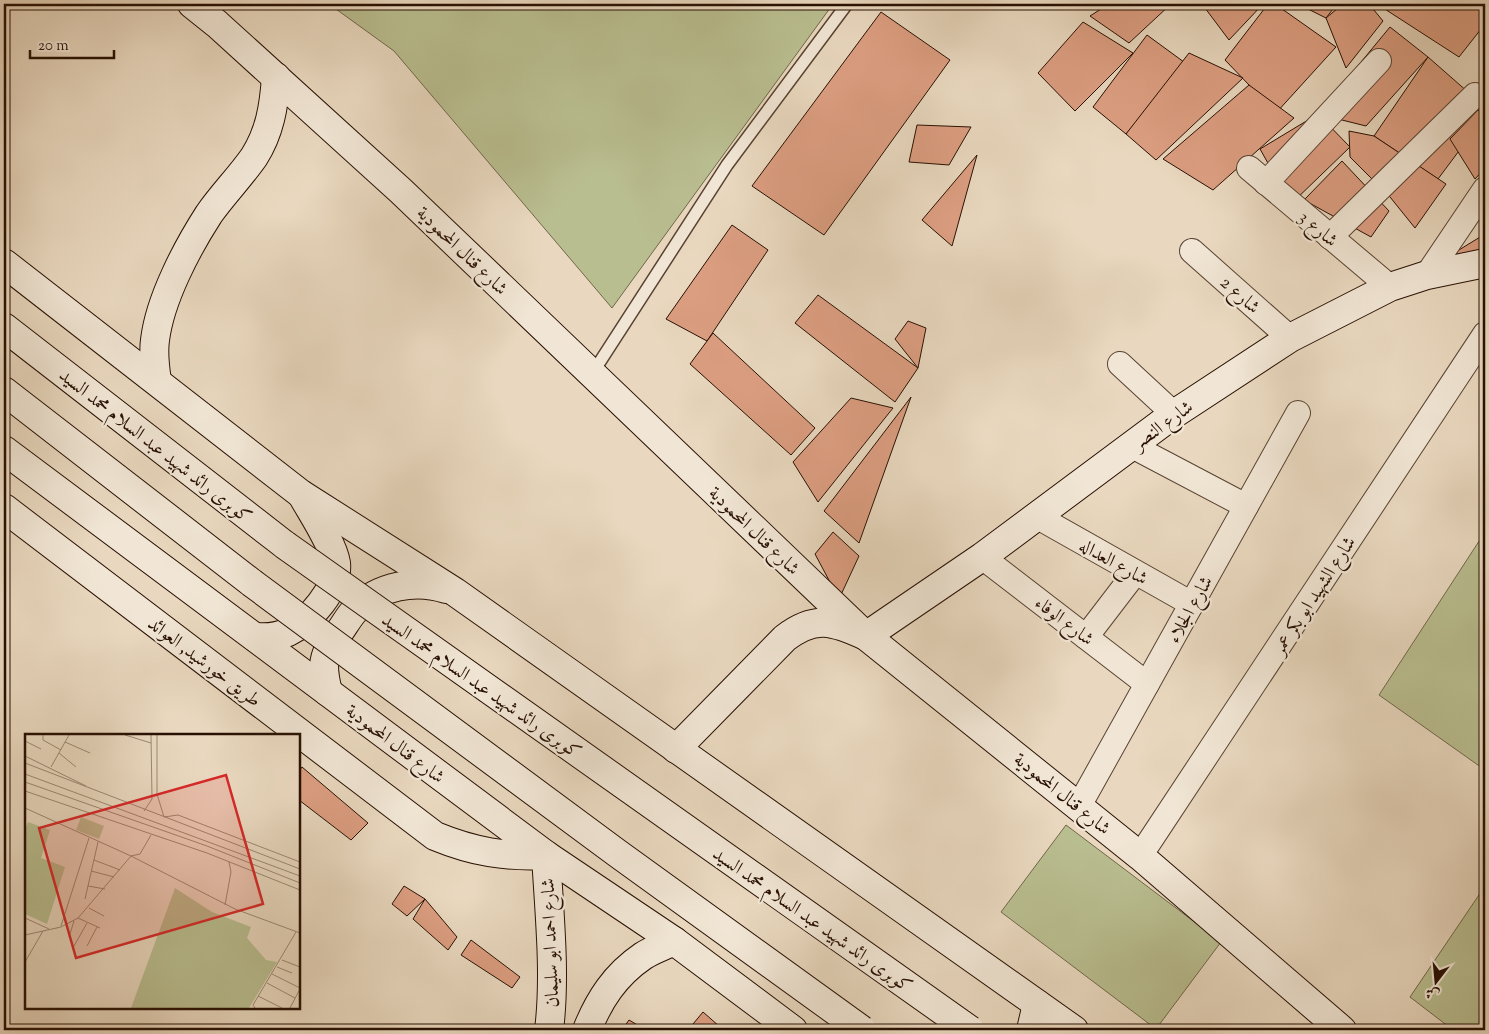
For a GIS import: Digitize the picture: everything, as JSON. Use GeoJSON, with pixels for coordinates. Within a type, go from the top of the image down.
{"type":"FeatureCollection","features":[{"type":"Feature","properties":{"kind":"main road","name":"شارع قنال المحمودية"},"geometry":{"type":"LineString","coordinates":[[192,4],[217,24],[401,191],[866,636],[1140,856],[1342,1030]]}},
{"type":"Feature","properties":{"kind":"main road"},"geometry":{"type":"LineString","coordinates":[[157,381],[154,361],[155,340],[163,308],[191,245],[210,213],[244,171],[262,142],[272,114],[276,77]]}},
{"type":"Feature","properties":{"kind":"main road"},"geometry":{"type":"LineString","coordinates":[[4,263],[301,494],[454,592],[1074,1030]]}},
{"type":"Feature","properties":{"kind":"main road","name":"شارع النصر"},"geometry":{"type":"LineString","coordinates":[[866,636],[982,557],[1174,414],[1290,338],[1390,287],[1427,274],[1485,264]]}},
{"type":"Feature","properties":{"kind":"main road","name":"كوبرى رائد شهيد عبد السلام محمد السيد"},"geometry":{"type":"LineString","coordinates":[[4,327],[285,545],[970,1030]]}},
{"type":"Feature","properties":{"kind":"main road"},"geometry":{"type":"LineString","coordinates":[[4,391],[252,583],[601,841],[862,1030]]}},
{"type":"Feature","properties":{"kind":"main road","name":"شارع قنال المحمودية"},"geometry":{"type":"LineString","coordinates":[[4,450],[546,855],[674,940],[793,1030]]}},
{"type":"Feature","properties":{"kind":"main road"},"geometry":{"type":"LineString","coordinates":[[254,637],[276,636],[296,628],[304,622],[331,590],[335,578],[336,565],[334,554],[301,494]]}},
{"type":"Feature","properties":{"kind":"main road","name":"طريق خورشيد, العوائد"},"geometry":{"type":"LineString","coordinates":[[4,508],[436,836],[476,851],[499,855],[546,855]]}},
{"type":"Feature","properties":{"kind":"main road"},"geometry":{"type":"LineString","coordinates":[[328,692],[324,665],[329,646],[355,610],[362,604],[382,592],[398,586],[417,584],[436,586],[454,592]]}},
{"type":"Feature","properties":{"kind":"main road"},"geometry":{"type":"LineString","coordinates":[[676,749],[794,631],[810,624],[830,622],[866,636]]}},
{"type":"Feature","properties":{"kind":"main road","name":"شارع احمد ابو سليمان"},"geometry":{"type":"LineString","coordinates":[[546,855],[552,983],[552,1011],[549,1030]]}},
{"type":"Feature","properties":{"kind":"main road"},"geometry":{"type":"LineString","coordinates":[[587,1030],[596,1007],[616,978],[643,956],[674,940]]}},
{"type":"Feature","properties":{"kind":"main road"},"geometry":{"type":"LineString","coordinates":[[1031,1030],[1037,1004]]}},
{"type":"Feature","properties":{"kind":"street","name":"شارع 3"},"geometry":{"type":"LineString","coordinates":[[1379,61],[1257,175],[1390,287]]}},
{"type":"Feature","properties":{"kind":"street"},"geometry":{"type":"LineString","coordinates":[[1330,237],[1475,95]]}},
{"type":"Feature","properties":{"kind":"street"},"geometry":{"type":"LineString","coordinates":[[1427,274],[1485,189]]}},
{"type":"Feature","properties":{"kind":"street","name":"شارع 2"},"geometry":{"type":"LineString","coordinates":[[1192,251],[1290,338]]}},
{"type":"Feature","properties":{"kind":"street","name":"شارع الشهيد ابو بكر عمر"},"geometry":{"type":"LineString","coordinates":[[1140,856],[1485,334]]}},
{"type":"Feature","properties":{"kind":"street"},"geometry":{"type":"LineString","coordinates":[[1120,364],[1174,414]]}},
{"type":"Feature","properties":{"kind":"street","name":"شارع الجلاء"},"geometry":{"type":"LineString","coordinates":[[1079,806],[1298,412]]}},
{"type":"Feature","properties":{"kind":"street"},"geometry":{"type":"LineString","coordinates":[[1132,446],[1246,506]]}},
{"type":"Feature","properties":{"kind":"street","name":"شارع العداله"},"geometry":{"type":"LineString","coordinates":[[1036,516],[1192,604]]}},
{"type":"Feature","properties":{"kind":"street","name":"شارع الوفاء"},"geometry":{"type":"LineString","coordinates":[[982,557],[1147,684]]}},
{"type":"Feature","properties":{"kind":"street"},"geometry":{"type":"LineString","coordinates":[[1086,637],[1135,572]]}},
{"type":"Feature","properties":{"kind":"lane"},"geometry":{"type":"LineString","coordinates":[[592,374],[727,165],[848,4]]}},
{"type":"Feature","properties":{"kind":"green space"},"geometry":{"type":"Polygon","coordinates":[[[329,4],[833,4],[612,308],[394,51],[329,4]]]}},
{"type":"Feature","properties":{"kind":"green space"},"geometry":{"type":"Polygon","coordinates":[[[1485,532],[1485,770],[1379,695],[1485,532]]]}},
{"type":"Feature","properties":{"kind":"green space"},"geometry":{"type":"Polygon","coordinates":[[[1066,825],[1221,942],[1156,1029],[1001,912],[1066,825]]]}},
{"type":"Feature","properties":{"kind":"green space"},"geometry":{"type":"Polygon","coordinates":[[[1485,886],[1485,1030],[1453,1030],[1410,997],[1485,886]]]}},
{"type":"Feature","properties":{"kind":"building"},"geometry":{"type":"Polygon","coordinates":[[[1109,4],[1171,4],[1129,43],[1090,16],[1109,4]]]}},
{"type":"Feature","properties":{"kind":"building"},"geometry":{"type":"Polygon","coordinates":[[[1202,4],[1263,4],[1229,40],[1202,4]]]}},
{"type":"Feature","properties":{"kind":"building"},"geometry":{"type":"Polygon","coordinates":[[[1268,4],[1275,4],[1336,47],[1276,113],[1225,60],[1268,4]]]}},
{"type":"Feature","properties":{"kind":"building"},"geometry":{"type":"Polygon","coordinates":[[[1298,4],[1337,4],[1326,18],[1298,4]]]}},
{"type":"Feature","properties":{"kind":"building"},"geometry":{"type":"Polygon","coordinates":[[[1343,4],[1369,4],[1383,21],[1346,68],[1326,18],[1343,4]]]}},
{"type":"Feature","properties":{"kind":"building"},"geometry":{"type":"Polygon","coordinates":[[[1377,4],[1485,4],[1485,24],[1459,57],[1377,4]]]}},
{"type":"Feature","properties":{"kind":"building"},"geometry":{"type":"Polygon","coordinates":[[[881,12],[950,60],[824,235],[752,186],[881,12]]]}},
{"type":"Feature","properties":{"kind":"building"},"geometry":{"type":"Polygon","coordinates":[[[1083,22],[1133,53],[1075,111],[1038,73],[1083,22]]]}},
{"type":"Feature","properties":{"kind":"building"},"geometry":{"type":"Polygon","coordinates":[[[1390,27],[1428,57],[1366,126],[1318,114],[1390,27]]]}},
{"type":"Feature","properties":{"kind":"building"},"geometry":{"type":"Polygon","coordinates":[[[1147,35],[1188,65],[1126,134],[1093,107],[1147,35]]]}},
{"type":"Feature","properties":{"kind":"building"},"geometry":{"type":"Polygon","coordinates":[[[1189,53],[1243,78],[1156,160],[1126,134],[1189,53]]]}},
{"type":"Feature","properties":{"kind":"building"},"geometry":{"type":"Polygon","coordinates":[[[1428,57],[1485,107],[1485,116],[1438,179],[1374,136],[1428,57]]]}},
{"type":"Feature","properties":{"kind":"building"},"geometry":{"type":"Polygon","coordinates":[[[1249,85],[1294,118],[1213,190],[1163,159],[1249,85]]]}},
{"type":"Feature","properties":{"kind":"building"},"geometry":{"type":"Polygon","coordinates":[[[1478,110],[1485,116],[1485,168],[1475,179],[1450,139],[1478,110]]]}},
{"type":"Feature","properties":{"kind":"building"},"geometry":{"type":"Polygon","coordinates":[[[1318,114],[1350,147],[1291,204],[1260,149],[1318,114]]]}},
{"type":"Feature","properties":{"kind":"building"},"geometry":{"type":"Polygon","coordinates":[[[917,125],[971,127],[949,165],[909,162],[917,125]]]}},
{"type":"Feature","properties":{"kind":"building"},"geometry":{"type":"Polygon","coordinates":[[[1349,131],[1374,136],[1446,184],[1415,228],[1390,197],[1350,157],[1349,131]]]}},
{"type":"Feature","properties":{"kind":"building"},"geometry":{"type":"Polygon","coordinates":[[[977,155],[952,246],[922,220],[977,155]]]}},
{"type":"Feature","properties":{"kind":"building"},"geometry":{"type":"Polygon","coordinates":[[[1342,161],[1389,211],[1371,237],[1304,200],[1342,161]]]}},
{"type":"Feature","properties":{"kind":"building"},"geometry":{"type":"Polygon","coordinates":[[[732,225],[768,250],[707,341],[666,319],[732,225]]]}},
{"type":"Feature","properties":{"kind":"building"},"geometry":{"type":"Polygon","coordinates":[[[1485,234],[1485,264],[1454,253],[1485,234]]]}},
{"type":"Feature","properties":{"kind":"building"},"geometry":{"type":"Polygon","coordinates":[[[818,295],[918,368],[895,402],[795,323],[818,295]]]}},
{"type":"Feature","properties":{"kind":"building"},"geometry":{"type":"Polygon","coordinates":[[[908,321],[926,328],[918,368],[895,339],[908,321]]]}},
{"type":"Feature","properties":{"kind":"building"},"geometry":{"type":"Polygon","coordinates":[[[713,333],[815,428],[791,455],[690,364],[713,333]]]}},
{"type":"Feature","properties":{"kind":"building"},"geometry":{"type":"Polygon","coordinates":[[[911,397],[859,543],[824,511],[911,397]]]}},
{"type":"Feature","properties":{"kind":"building"},"geometry":{"type":"Polygon","coordinates":[[[851,398],[893,408],[818,502],[793,462],[851,398]]]}},
{"type":"Feature","properties":{"kind":"building"},"geometry":{"type":"Polygon","coordinates":[[[833,532],[859,556],[839,599],[815,554],[833,532]]]}},
{"type":"Feature","properties":{"kind":"building"},"geometry":{"type":"Polygon","coordinates":[[[302,767],[368,823],[351,840],[300,801],[300,770],[302,767]]]}},
{"type":"Feature","properties":{"kind":"building"},"geometry":{"type":"Polygon","coordinates":[[[404,886],[425,899],[407,916],[392,904],[404,886]]]}},
{"type":"Feature","properties":{"kind":"building"},"geometry":{"type":"Polygon","coordinates":[[[425,899],[457,937],[448,950],[413,919],[425,899]]]}},
{"type":"Feature","properties":{"kind":"building"},"geometry":{"type":"Polygon","coordinates":[[[471,940],[520,977],[512,988],[461,955],[471,940]]]}},
{"type":"Feature","properties":{"kind":"building"},"geometry":{"type":"Polygon","coordinates":[[[703,1012],[719,1026],[715,1030],[688,1030],[703,1012]]]}},
{"type":"Feature","properties":{"kind":"building"},"geometry":{"type":"Polygon","coordinates":[[[629,1020],[646,1030],[622,1030],[629,1020]]]}}]}
